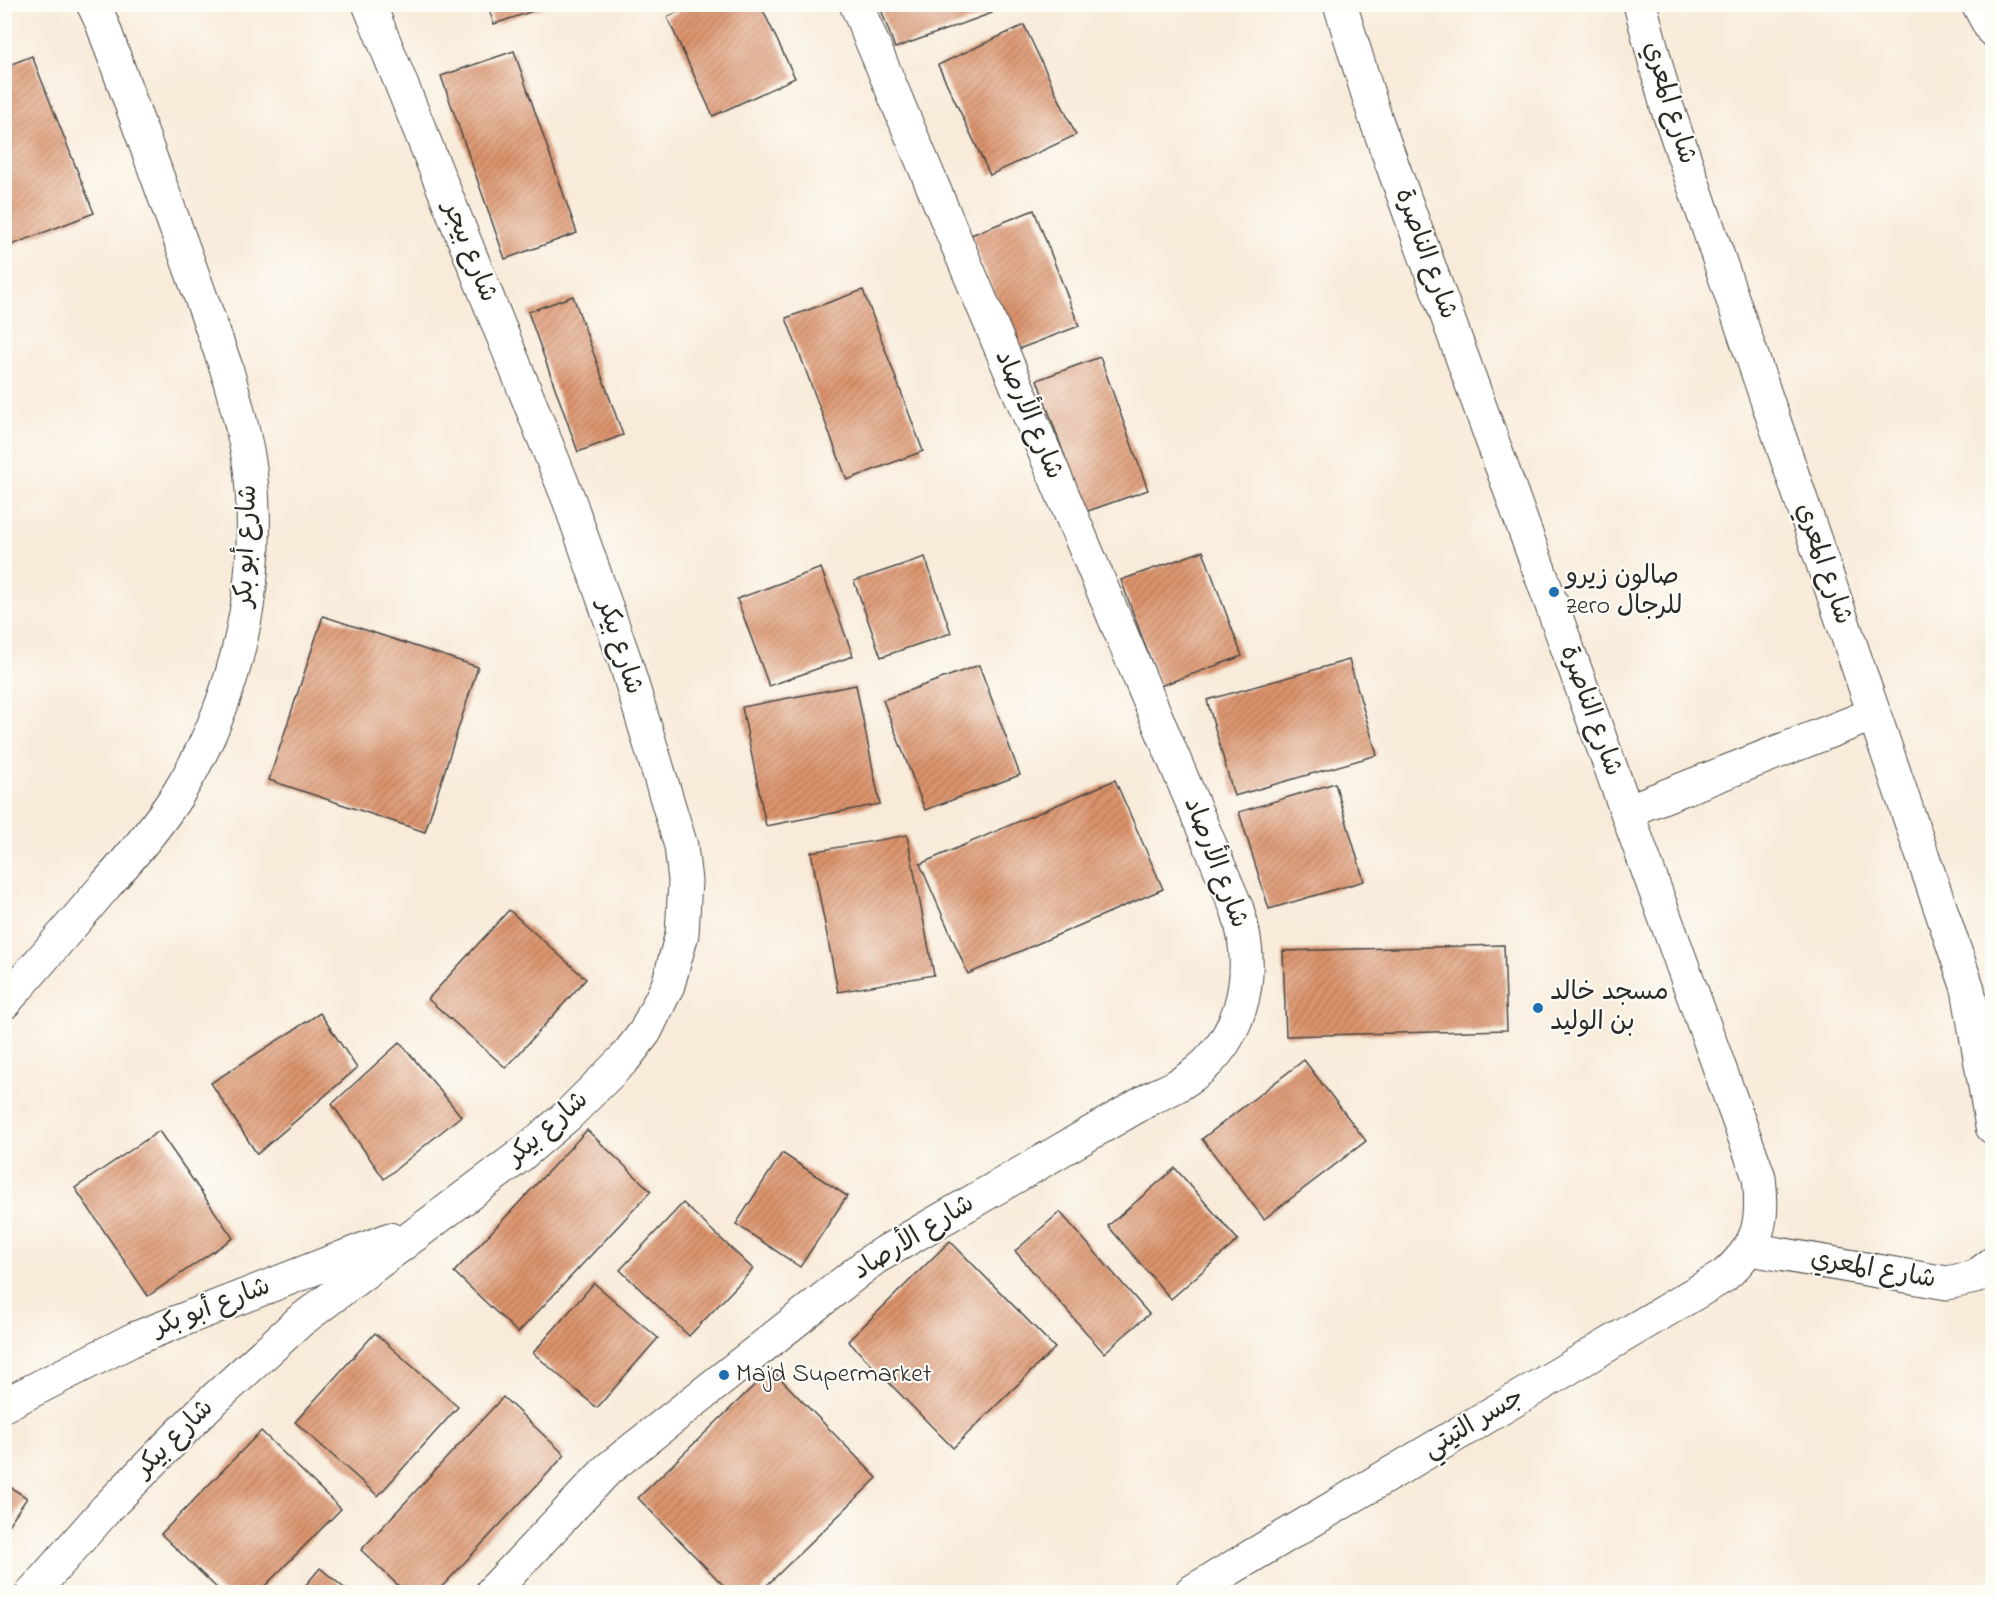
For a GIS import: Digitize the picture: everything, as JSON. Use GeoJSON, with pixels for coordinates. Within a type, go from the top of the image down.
{"type":"FeatureCollection","features":[{"type":"Feature","properties":{"kind":"street","name":"شارع أبو بكر"},"geometry":{"type":"LineString","coordinates":[[4,1003],[133,854],[177,794],[201,752],[221,707],[236,661],[246,614],[252,564],[253,516],[250,477],[241,419],[222,356],[102,23],[93,4]]}},
{"type":"Feature","properties":{"kind":"street","name":"شارع بيجر"},"geometry":{"type":"LineString","coordinates":[[369,4],[569,500]]}},
{"type":"Feature","properties":{"kind":"street","name":"شارع الأرصاد"},"geometry":{"type":"LineString","coordinates":[[492,1593],[608,1469],[875,1258],[1153,1097],[1178,1085],[1199,1070],[1217,1051],[1231,1029],[1241,1006],[1247,980],[1247,954],[1237,909],[856,4]]}},
{"type":"Feature","properties":{"kind":"street","name":"شارع الناصرة"},"geometry":{"type":"LineString","coordinates":[[1341,4],[1375,117],[1759,1177],[1762,1208],[1750,1249]]}},
{"type":"Feature","properties":{"kind":"street","name":"شارع المعري"},"geometry":{"type":"LineString","coordinates":[[1640,4],[1667,107],[1968,989],[1992,1127]]}},
{"type":"Feature","properties":{"kind":"street"},"geometry":{"type":"LineString","coordinates":[[1978,4],[1992,30]]}},
{"type":"Feature","properties":{"kind":"street","name":"شارع بيكر"},"geometry":{"type":"LineString","coordinates":[[33,1593],[107,1508],[208,1405],[300,1321],[521,1155],[567,1116],[625,1058],[645,1032],[668,985],[682,934],[685,881],[681,846],[625,661],[569,500]]}},
{"type":"Feature","properties":{"kind":"street"},"geometry":{"type":"LineString","coordinates":[[1627,811],[1874,714]]}},
{"type":"Feature","properties":{"kind":"street","name":"شارع أبو بكر"},"geometry":{"type":"LineString","coordinates":[[4,1405],[136,1338],[426,1225]]}},
{"type":"Feature","properties":{"kind":"street","name":"شارع المعري"},"geometry":{"type":"LineString","coordinates":[[1750,1249],[1947,1283],[1976,1277],[1992,1264]]}},
{"type":"Feature","properties":{"kind":"street","name":"جسر التيتي"},"geometry":{"type":"LineString","coordinates":[[1191,1593],[1724,1276],[1750,1249]]}},
{"type":"Feature","properties":{"kind":"building"},"geometry":{"type":"Polygon","coordinates":[[[487,4],[550,4],[551,5],[494,24],[487,4]]]}},
{"type":"Feature","properties":{"kind":"building"},"geometry":{"type":"Polygon","coordinates":[[[695,4],[760,4],[795,78],[713,116],[667,17],[695,4]]]}},
{"type":"Feature","properties":{"kind":"building"},"geometry":{"type":"Polygon","coordinates":[[[879,4],[989,4],[992,13],[895,48],[879,4]]]}},
{"type":"Feature","properties":{"kind":"building"},"geometry":{"type":"Polygon","coordinates":[[[1024,25],[1076,135],[990,175],[938,65],[1024,25]]]}},
{"type":"Feature","properties":{"kind":"building"},"geometry":{"type":"Polygon","coordinates":[[[514,51],[577,233],[505,259],[441,76],[514,51]]]}},
{"type":"Feature","properties":{"kind":"building"},"geometry":{"type":"Polygon","coordinates":[[[32,56],[94,213],[4,248],[4,67],[32,56]]]}},
{"type":"Feature","properties":{"kind":"building"},"geometry":{"type":"Polygon","coordinates":[[[1034,210],[1079,326],[1016,350],[971,235],[1034,210]]]}},
{"type":"Feature","properties":{"kind":"building"},"geometry":{"type":"Polygon","coordinates":[[[863,290],[923,451],[847,480],[786,318],[863,290]]]}},
{"type":"Feature","properties":{"kind":"building"},"geometry":{"type":"Polygon","coordinates":[[[573,296],[623,435],[578,452],[528,312],[573,296]]]}},
{"type":"Feature","properties":{"kind":"building"},"geometry":{"type":"Polygon","coordinates":[[[1100,357],[1148,490],[1085,512],[1037,380],[1100,357]]]}},
{"type":"Feature","properties":{"kind":"building"},"geometry":{"type":"Polygon","coordinates":[[[1203,551],[1242,656],[1160,686],[1121,580],[1203,551]]]}},
{"type":"Feature","properties":{"kind":"building"},"geometry":{"type":"Polygon","coordinates":[[[925,557],[951,633],[881,657],[854,581],[925,557]]]}},
{"type":"Feature","properties":{"kind":"building"},"geometry":{"type":"Polygon","coordinates":[[[821,568],[853,656],[769,686],[737,599],[821,568]]]}},
{"type":"Feature","properties":{"kind":"building"},"geometry":{"type":"Polygon","coordinates":[[[323,616],[478,667],[425,832],[269,780],[323,616]]]}},
{"type":"Feature","properties":{"kind":"building"},"geometry":{"type":"Polygon","coordinates":[[[1349,660],[1377,755],[1234,796],[1207,700],[1349,660]]]}},
{"type":"Feature","properties":{"kind":"building"},"geometry":{"type":"Polygon","coordinates":[[[979,665],[1020,775],[925,810],[883,700],[979,665]]]}},
{"type":"Feature","properties":{"kind":"building"},"geometry":{"type":"Polygon","coordinates":[[[856,685],[880,804],[766,826],[742,707],[856,685]]]}},
{"type":"Feature","properties":{"kind":"building"},"geometry":{"type":"Polygon","coordinates":[[[1115,780],[1163,889],[968,974],[920,864],[1115,780]]]}},
{"type":"Feature","properties":{"kind":"building"},"geometry":{"type":"Polygon","coordinates":[[[1335,783],[1364,881],[1269,909],[1239,812],[1335,783]]]}},
{"type":"Feature","properties":{"kind":"building"},"geometry":{"type":"Polygon","coordinates":[[[907,835],[934,975],[838,992],[811,852],[907,835]]]}},
{"type":"Feature","properties":{"kind":"building"},"geometry":{"type":"Polygon","coordinates":[[[509,910],[586,979],[506,1068],[428,999],[509,910]]]}},
{"type":"Feature","properties":{"kind":"building"},"geometry":{"type":"Polygon","coordinates":[[[1504,945],[1507,1030],[1286,1036],[1283,951],[1504,945]]]}},
{"type":"Feature","properties":{"kind":"building"},"geometry":{"type":"Polygon","coordinates":[[[320,1013],[357,1068],[257,1154],[211,1083],[320,1013]]]}},
{"type":"Feature","properties":{"kind":"building"},"geometry":{"type":"Polygon","coordinates":[[[400,1042],[461,1116],[384,1179],[332,1104],[400,1042]]]}},
{"type":"Feature","properties":{"kind":"building"},"geometry":{"type":"Polygon","coordinates":[[[1304,1060],[1366,1141],[1264,1219],[1202,1139],[1304,1060]]]}},
{"type":"Feature","properties":{"kind":"building"},"geometry":{"type":"Polygon","coordinates":[[[587,1130],[651,1191],[518,1333],[454,1272],[587,1130]]]}},
{"type":"Feature","properties":{"kind":"building"},"geometry":{"type":"Polygon","coordinates":[[[159,1131],[233,1238],[148,1296],[75,1188],[159,1131]]]}},
{"type":"Feature","properties":{"kind":"building"},"geometry":{"type":"Polygon","coordinates":[[[782,1153],[847,1196],[800,1267],[736,1224],[782,1153]]]}},
{"type":"Feature","properties":{"kind":"building"},"geometry":{"type":"Polygon","coordinates":[[[1175,1168],[1238,1240],[1171,1299],[1108,1226],[1175,1168]]]}},
{"type":"Feature","properties":{"kind":"building"},"geometry":{"type":"Polygon","coordinates":[[[683,1203],[753,1269],[689,1336],[620,1270],[683,1203]]]}},
{"type":"Feature","properties":{"kind":"building"},"geometry":{"type":"Polygon","coordinates":[[[1060,1212],[1149,1314],[1104,1353],[1015,1251],[1060,1212]]]}},
{"type":"Feature","properties":{"kind":"building"},"geometry":{"type":"Polygon","coordinates":[[[950,1241],[1055,1348],[953,1448],[848,1341],[950,1241]]]}},
{"type":"Feature","properties":{"kind":"building"},"geometry":{"type":"Polygon","coordinates":[[[594,1283],[658,1338],[597,1408],[533,1353],[594,1283]]]}},
{"type":"Feature","properties":{"kind":"building"},"geometry":{"type":"Polygon","coordinates":[[[375,1333],[458,1407],[378,1496],[295,1422],[375,1333]]]}},
{"type":"Feature","properties":{"kind":"building"},"geometry":{"type":"Polygon","coordinates":[[[771,1369],[877,1478],[760,1592],[730,1592],[638,1498],[771,1369]]]}},
{"type":"Feature","properties":{"kind":"building"},"geometry":{"type":"Polygon","coordinates":[[[503,1397],[565,1455],[437,1592],[405,1592],[361,1550],[503,1397]]]}},
{"type":"Feature","properties":{"kind":"building"},"geometry":{"type":"Polygon","coordinates":[[[261,1431],[341,1509],[259,1592],[221,1592],[161,1534],[261,1431]]]}},
{"type":"Feature","properties":{"kind":"building"},"geometry":{"type":"Polygon","coordinates":[[[4,1483],[27,1498],[4,1531],[4,1483]]]}},
{"type":"Feature","properties":{"kind":"building"},"geometry":{"type":"Polygon","coordinates":[[[320,1568],[349,1592],[300,1592],[320,1568]]]}},
{"type":"Feature","properties":{"kind":"place","name":"صالون زيرو zero للرجال"},"geometry":{"type":"Point","coordinates":[1554,592]}},
{"type":"Feature","properties":{"kind":"place","name":"مسجد خالد بن الوليد"},"geometry":{"type":"Point","coordinates":[1538,1008]}},
{"type":"Feature","properties":{"kind":"place","name":"Majd Supermarket"},"geometry":{"type":"Point","coordinates":[724,1375]}}]}
